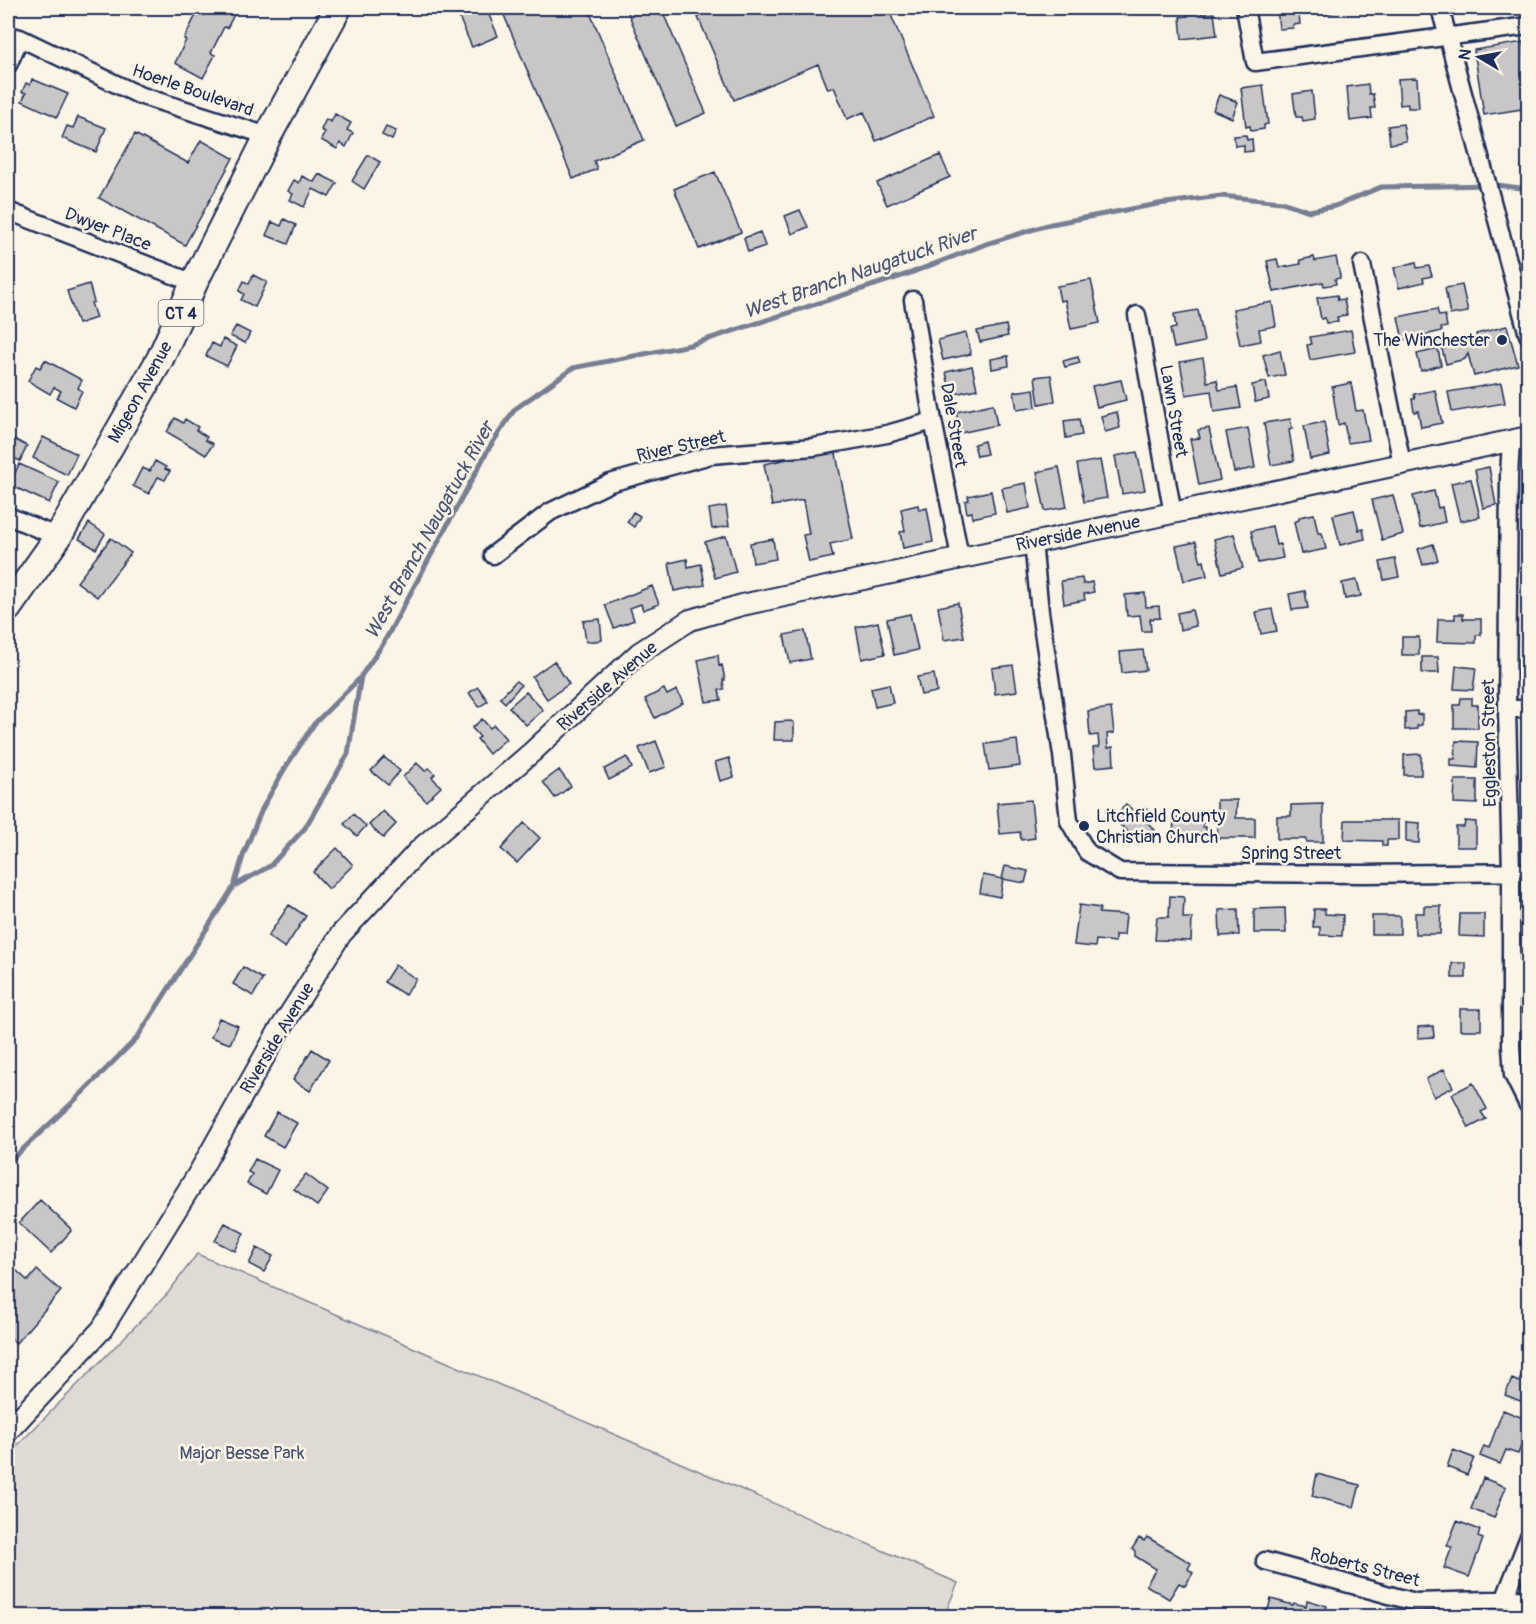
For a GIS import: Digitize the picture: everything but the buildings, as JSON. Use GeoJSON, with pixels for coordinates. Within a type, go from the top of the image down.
{"type":"FeatureCollection","features":[{"type":"Feature","properties":{"kind":"main road","name":"Migeon Avenue"},"geometry":{"type":"LineString","coordinates":[[8,608],[58,537],[160,359],[194,283],[268,136],[338,8]]}},
{"type":"Feature","properties":{"kind":"street"},"geometry":{"type":"LineString","coordinates":[[1245,8],[1255,62],[1528,26]]}},
{"type":"Feature","properties":{"kind":"street"},"geometry":{"type":"LineString","coordinates":[[1440,8],[1528,336]]}},
{"type":"Feature","properties":{"kind":"street","name":"Hoerle Boulevard"},"geometry":{"type":"LineString","coordinates":[[14,36],[140,95],[268,136]]}},
{"type":"Feature","properties":{"kind":"street"},"geometry":{"type":"LineString","coordinates":[[8,65],[14,36]]}},
{"type":"Feature","properties":{"kind":"street","name":"Dwyer Place"},"geometry":{"type":"LineString","coordinates":[[8,211],[194,283]]}},
{"type":"Feature","properties":{"kind":"street"},"geometry":{"type":"LineString","coordinates":[[1362,264],[1402,464]]}},
{"type":"Feature","properties":{"kind":"street","name":"Dale Street"},"geometry":{"type":"LineString","coordinates":[[913,300],[933,421],[960,557]]}},
{"type":"Feature","properties":{"kind":"street","name":"Lawn Street"},"geometry":{"type":"LineString","coordinates":[[1137,315],[1173,514]]}},
{"type":"Feature","properties":{"kind":"street","name":"River Street"},"geometry":{"type":"LineString","coordinates":[[493,555],[550,512],[610,483],[711,455],[814,447],[887,434],[933,421]]}},
{"type":"Feature","properties":{"kind":"street","name":"Riverside Avenue"},"geometry":{"type":"LineString","coordinates":[[8,1431],[102,1329],[200,1171],[277,1034],[341,934],[421,848],[531,753],[639,653],[690,620],[742,605],[1520,439]]}},
{"type":"Feature","properties":{"kind":"street","name":"Eggleston Street"},"geometry":{"type":"LineString","coordinates":[[1520,439],[1509,476],[1507,709],[1511,873],[1511,1046],[1513,1075],[1528,1105]]}},
{"type":"Feature","properties":{"kind":"street"},"geometry":{"type":"LineString","coordinates":[[8,516],[58,537]]}},
{"type":"Feature","properties":{"kind":"street","name":"Spring Street"},"geometry":{"type":"LineString","coordinates":[[1033,542],[1040,612],[1062,755],[1069,821],[1087,852],[1120,872],[1528,872]]}},
{"type":"Feature","properties":{"kind":"street"},"geometry":{"type":"LineString","coordinates":[[1507,709],[1528,709]]}},
{"type":"Feature","properties":{"kind":"street"},"geometry":{"type":"LineString","coordinates":[[1505,1598],[1528,1539]]}},
{"type":"Feature","properties":{"kind":"street","name":"Roberts Street"},"geometry":{"type":"LineString","coordinates":[[1265,1561],[1415,1602],[1528,1599]]}},
{"type":"Feature","properties":{"kind":"green space","name":"Major Besse Park"},"geometry":{"type":"Polygon","coordinates":[[[197,1254],[958,1583],[944,1616],[8,1616],[8,1455],[168,1293],[197,1254]]]}},
{"type":"Feature","properties":{"kind":"waterway","name":"West Branch Naugatuck River"},"geometry":{"type":"LineString","coordinates":[[8,1163],[137,1038],[234,886],[270,866],[305,828],[348,754],[361,676],[383,644],[489,448],[515,409],[573,368],[690,345],[908,274],[986,244],[1051,224],[1158,204],[1221,196],[1282,202],[1309,211],[1335,206],[1381,187],[1497,185],[1528,189]]}},
{"type":"Feature","properties":{"kind":"waterway","name":"West Branch Naugatuck River"},"geometry":{"type":"LineString","coordinates":[[234,886],[244,853],[262,809],[285,768],[314,724],[360,678]]}},
{"type":"Feature","properties":{"kind":"place","name":"The Winchester"},"geometry":{"type":"Point","coordinates":[1502,340]}},
{"type":"Feature","properties":{"kind":"place","name":"Litchfield County Christian Church"},"geometry":{"type":"Point","coordinates":[1084,826]}}]}
